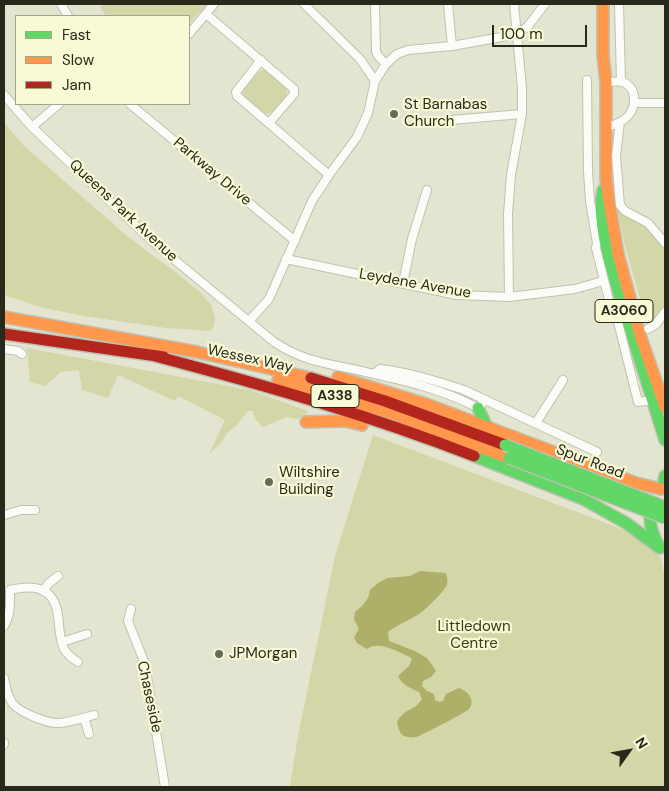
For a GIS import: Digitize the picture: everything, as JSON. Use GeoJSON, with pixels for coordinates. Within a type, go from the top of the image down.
{"type":"FeatureCollection","features":[{"type":"Feature","properties":{"kind":"main road","name":"A3060"},"geometry":{"type":"LineString","coordinates":[[602,4],[607,127],[606,179],[600,199],[602,242],[622,317],[665,440]]}},
{"type":"Feature","properties":{"kind":"main road","name":"A3060"},"geometry":{"type":"LineString","coordinates":[[606,179],[614,204],[618,254],[640,335],[665,407]]}},
{"type":"Feature","properties":{"kind":"main road"},"geometry":{"type":"LineString","coordinates":[[618,254],[617,269],[629,311],[622,317]]}},
{"type":"Feature","properties":{"kind":"main road","name":"Wessex Way"},"geometry":{"type":"LineString","coordinates":[[4,318],[180,348],[250,363],[340,386],[428,416],[504,445]]}},
{"type":"Feature","properties":{"kind":"main road","name":"Wessex Way"},"geometry":{"type":"LineString","coordinates":[[4,334],[242,371],[324,392],[393,414],[507,463]]}},
{"type":"Feature","properties":{"kind":"main road"},"geometry":{"type":"LineString","coordinates":[[180,348],[238,354],[382,389],[636,483],[664,485]]}},
{"type":"Feature","properties":{"kind":"main road"},"geometry":{"type":"LineString","coordinates":[[482,404],[487,427]]}},
{"type":"Feature","properties":{"kind":"main road"},"geometry":{"type":"LineString","coordinates":[[306,422],[345,421],[454,451],[507,463],[583,499],[626,523],[663,550]]}},
{"type":"Feature","properties":{"kind":"main road","name":"Spur Road"},"geometry":{"type":"LineString","coordinates":[[504,445],[665,507]]}},
{"type":"Feature","properties":{"kind":"main road","name":"Spur Road"},"geometry":{"type":"LineString","coordinates":[[507,463],[665,518]]}},
{"type":"Feature","properties":{"kind":"main road"},"geometry":{"type":"LineString","coordinates":[[663,550],[653,537],[649,525],[649,512],[652,502],[664,485]]}},
{"type":"Feature","properties":{"kind":"street"},"geometry":{"type":"LineString","coordinates":[[61,4],[67,15]]}},
{"type":"Feature","properties":{"kind":"street"},"geometry":{"type":"LineString","coordinates":[[190,33],[214,4]]}},
{"type":"Feature","properties":{"kind":"street"},"geometry":{"type":"LineString","coordinates":[[304,4],[360,59],[375,81]]}},
{"type":"Feature","properties":{"kind":"street"},"geometry":{"type":"LineString","coordinates":[[375,4],[376,51],[386,64]]}},
{"type":"Feature","properties":{"kind":"street"},"geometry":{"type":"LineString","coordinates":[[448,4],[452,46]]}},
{"type":"Feature","properties":{"kind":"street"},"geometry":{"type":"LineString","coordinates":[[509,296],[509,195],[522,114],[522,88],[514,4]]}},
{"type":"Feature","properties":{"kind":"street"},"geometry":{"type":"LineString","coordinates":[[248,322],[269,299],[312,201],[328,175],[357,137],[368,113],[375,81],[386,64],[402,52],[416,48],[452,46],[518,34],[528,26],[545,4]]}},
{"type":"Feature","properties":{"kind":"street"},"geometry":{"type":"LineString","coordinates":[[619,4],[621,82]]}},
{"type":"Feature","properties":{"kind":"street"},"geometry":{"type":"LineString","coordinates":[[206,14],[292,86],[295,93],[269,123]]}},
{"type":"Feature","properties":{"kind":"street"},"geometry":{"type":"LineString","coordinates":[[262,60],[236,92],[237,96],[328,175]]}},
{"type":"Feature","properties":{"kind":"street"},"geometry":{"type":"LineString","coordinates":[[587,80],[590,201],[602,242],[596,248],[613,316],[622,317],[638,402],[652,400]]}},
{"type":"Feature","properties":{"kind":"street"},"geometry":{"type":"LineString","coordinates":[[606,82],[626,84],[633,93],[635,103],[628,116],[620,122],[607,127]]}},
{"type":"Feature","properties":{"kind":"street","name":"Queens Park Avenue"},"geometry":{"type":"LineString","coordinates":[[4,95],[32,127],[153,242],[274,342],[306,360],[374,374],[482,404],[536,423],[597,452]]}},
{"type":"Feature","properties":{"kind":"street"},"geometry":{"type":"LineString","coordinates":[[635,103],[665,103]]}},
{"type":"Feature","properties":{"kind":"street"},"geometry":{"type":"LineString","coordinates":[[32,127],[58,105]]}},
{"type":"Feature","properties":{"kind":"street","name":"Parkway Drive"},"geometry":{"type":"LineString","coordinates":[[131,105],[295,241]]}},
{"type":"Feature","properties":{"kind":"street"},"geometry":{"type":"LineString","coordinates":[[451,120],[522,114]]}},
{"type":"Feature","properties":{"kind":"street"},"geometry":{"type":"LineString","coordinates":[[620,122],[616,156],[614,204],[648,223],[665,243]]}},
{"type":"Feature","properties":{"kind":"street"},"geometry":{"type":"LineString","coordinates":[[403,283],[412,239],[427,190]]}},
{"type":"Feature","properties":{"kind":"street","name":"Leydene Avenue"},"geometry":{"type":"LineString","coordinates":[[286,259],[457,295],[509,296],[575,289],[603,281]]}},
{"type":"Feature","properties":{"kind":"street"},"geometry":{"type":"LineString","coordinates":[[648,329],[656,324],[665,312]]}},
{"type":"Feature","properties":{"kind":"street"},"geometry":{"type":"LineString","coordinates":[[4,349],[18,351],[22,354]]}},
{"type":"Feature","properties":{"kind":"street"},"geometry":{"type":"LineString","coordinates":[[536,423],[563,380]]}},
{"type":"Feature","properties":{"kind":"street"},"geometry":{"type":"LineString","coordinates":[[4,515],[21,510],[35,510]]}},
{"type":"Feature","properties":{"kind":"street"},"geometry":{"type":"LineString","coordinates":[[43,591],[58,576]]}},
{"type":"Feature","properties":{"kind":"street"},"geometry":{"type":"LineString","coordinates":[[4,626],[10,610],[10,590],[7,582]]}},
{"type":"Feature","properties":{"kind":"street"},"geometry":{"type":"LineString","coordinates":[[10,590],[28,586],[43,591],[52,599],[56,609],[62,642],[68,654],[78,662]]}},
{"type":"Feature","properties":{"kind":"street","name":"Chaseside"},"geometry":{"type":"LineString","coordinates":[[131,609],[128,621],[145,664],[165,787]]}},
{"type":"Feature","properties":{"kind":"street"},"geometry":{"type":"LineString","coordinates":[[62,642],[87,634]]}},
{"type":"Feature","properties":{"kind":"street"},"geometry":{"type":"LineString","coordinates":[[4,678],[5,688],[17,707],[47,722],[60,723],[94,715]]}},
{"type":"Feature","properties":{"kind":"street"},"geometry":{"type":"LineString","coordinates":[[84,718],[88,734]]}},
{"type":"Feature","properties":{"kind":"green space"},"geometry":{"type":"Polygon","coordinates":[[[105,4],[207,4],[190,22],[190,15],[105,15],[100,7],[105,4]]]}},
{"type":"Feature","properties":{"kind":"green space"},"geometry":{"type":"Polygon","coordinates":[[[263,70],[266,70],[287,88],[286,96],[280,105],[267,114],[257,110],[242,94],[244,87],[263,70]]]}},
{"type":"Feature","properties":{"kind":"green space"},"geometry":{"type":"Polygon","coordinates":[[[4,122],[24,146],[127,236],[201,293],[211,305],[215,317],[211,331],[166,328],[84,316],[40,307],[4,295],[4,122]]]}},
{"type":"Feature","properties":{"kind":"green space"},"geometry":{"type":"Polygon","coordinates":[[[617,208],[646,226],[659,239],[665,253],[665,306],[660,316],[648,327],[625,246],[617,208]]]}},
{"type":"Feature","properties":{"kind":"green space"},"geometry":{"type":"Polygon","coordinates":[[[27,348],[250,390],[308,411],[305,416],[297,419],[287,417],[264,427],[256,420],[253,411],[248,411],[237,425],[227,433],[222,442],[209,454],[225,420],[178,396],[175,401],[118,375],[108,398],[82,390],[79,370],[61,372],[45,386],[30,382],[27,348]]]}},
{"type":"Feature","properties":{"kind":"green space","name":"Littledown Centre"},"geometry":{"type":"Polygon","coordinates":[[[373,435],[614,526],[643,539],[661,558],[665,578],[665,787],[290,787],[297,741],[335,556],[373,435]]]}},
{"type":"Feature","properties":{"kind":"shaded area"},"geometry":{"type":"Polygon","coordinates":[[[420,571],[446,573],[446,586],[437,598],[421,612],[388,632],[389,641],[427,658],[436,671],[431,677],[423,681],[422,686],[434,694],[435,700],[443,701],[446,694],[459,688],[470,696],[472,702],[469,709],[460,715],[416,737],[412,737],[402,735],[397,722],[403,714],[416,706],[422,699],[419,692],[409,688],[398,676],[409,666],[412,659],[383,646],[367,649],[357,643],[354,637],[359,629],[354,619],[355,612],[368,598],[370,590],[378,583],[387,578],[410,576],[420,571]]]}},
{"type":"Feature","properties":{"kind":"traffic: fast"},"geometry":{"type":"LineString","coordinates":[[603,190],[601,205],[605,241],[620,298],[665,440]]}},
{"type":"Feature","properties":{"kind":"traffic: fast"},"geometry":{"type":"LineString","coordinates":[[478,408],[487,427]]}},
{"type":"Feature","properties":{"kind":"traffic: fast"},"geometry":{"type":"LineString","coordinates":[[505,445],[665,507]]}},
{"type":"Feature","properties":{"kind":"traffic: fast"},"geometry":{"type":"LineString","coordinates":[[474,456],[583,499],[626,523],[660,548]]}},
{"type":"Feature","properties":{"kind":"traffic: fast"},"geometry":{"type":"LineString","coordinates":[[509,458],[665,518]]}},
{"type":"Feature","properties":{"kind":"traffic: fast"},"geometry":{"type":"LineString","coordinates":[[663,487],[665,476]]}},
{"type":"Feature","properties":{"kind":"traffic: fast"},"geometry":{"type":"LineString","coordinates":[[651,505],[651,526],[659,546]]}},
{"type":"Feature","properties":{"kind":"traffic: slow"},"geometry":{"type":"LineString","coordinates":[[603,4],[603,56],[606,82],[606,179],[609,202],[618,254],[640,335],[665,407]]}},
{"type":"Feature","properties":{"kind":"traffic: slow"},"geometry":{"type":"LineString","coordinates":[[4,317],[197,352],[311,378]]}},
{"type":"Feature","properties":{"kind":"traffic: slow"},"geometry":{"type":"LineString","coordinates":[[338,377],[426,404],[636,483],[661,489]]}},
{"type":"Feature","properties":{"kind":"traffic: slow"},"geometry":{"type":"LineString","coordinates":[[278,380],[393,414],[509,458]]}},
{"type":"Feature","properties":{"kind":"traffic: slow"},"geometry":{"type":"LineString","coordinates":[[306,422],[345,421],[362,425]]}},
{"type":"Feature","properties":{"kind":"traffic: jam"},"geometry":{"type":"LineString","coordinates":[[4,334],[164,357]]}},
{"type":"Feature","properties":{"kind":"traffic: jam"},"geometry":{"type":"LineString","coordinates":[[155,356],[316,402],[395,427],[474,456]]}},
{"type":"Feature","properties":{"kind":"traffic: jam"},"geometry":{"type":"LineString","coordinates":[[311,378],[385,401],[505,445]]}},
{"type":"Feature","properties":{"kind":"place","name":"St Barnabas Church"},"geometry":{"type":"Point","coordinates":[394,114]}},
{"type":"Feature","properties":{"kind":"place","name":"Wiltshire Building"},"geometry":{"type":"Point","coordinates":[269,482]}},
{"type":"Feature","properties":{"kind":"place","name":"JPMorgan"},"geometry":{"type":"Point","coordinates":[219,654]}}]}
